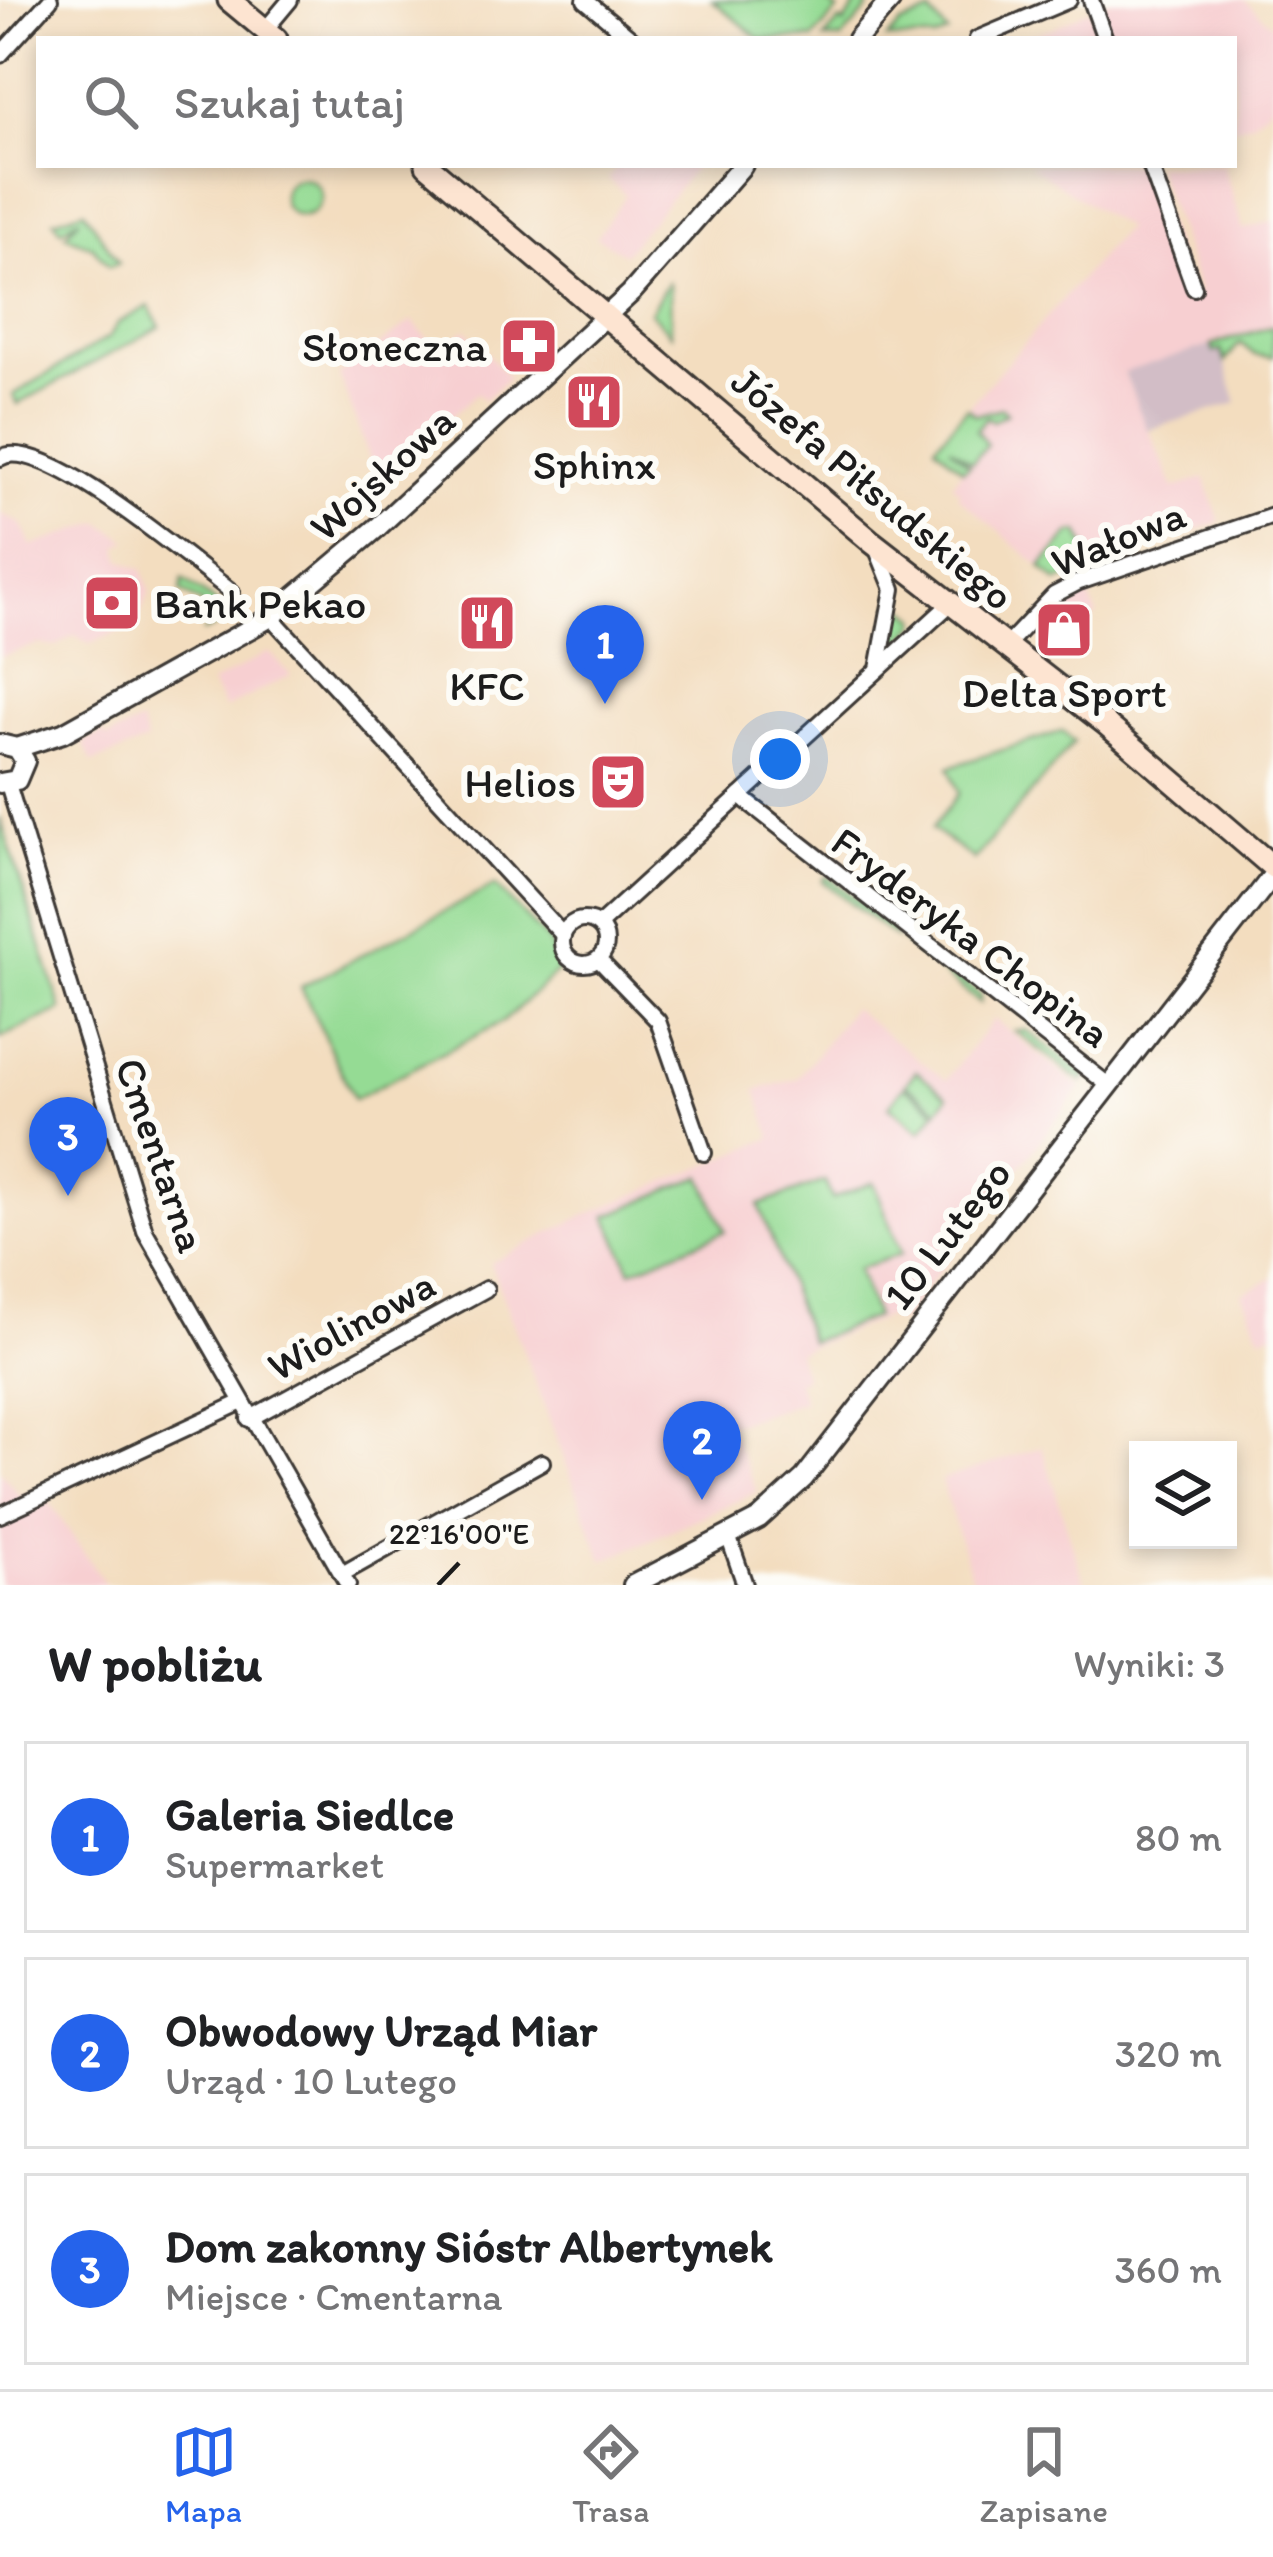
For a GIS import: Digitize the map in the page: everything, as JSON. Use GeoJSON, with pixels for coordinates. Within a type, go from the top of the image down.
{"type":"FeatureCollection","features":[{"type":"Feature","properties":{"kind":"main road"},"geometry":{"type":"LineString","coordinates":[[229,0],[270,34]]}},
{"type":"Feature","properties":{"kind":"main road","name":"Józefa Piłsudskiego"},"geometry":{"type":"LineString","coordinates":[[431,168],[872,542],[1105,723],[1273,871]]}},
{"type":"Feature","properties":{"kind":"street"},"geometry":{"type":"LineString","coordinates":[[0,56],[50,0]]}},
{"type":"Feature","properties":{"kind":"street"},"geometry":{"type":"LineString","coordinates":[[270,34],[290,0]]}},
{"type":"Feature","properties":{"kind":"street"},"geometry":{"type":"LineString","coordinates":[[585,0],[628,36]]}},
{"type":"Feature","properties":{"kind":"street"},"geometry":{"type":"LineString","coordinates":[[860,36],[891,0]]}},
{"type":"Feature","properties":{"kind":"street"},"geometry":{"type":"LineString","coordinates":[[984,36],[1070,0]]}},
{"type":"Feature","properties":{"kind":"street"},"geometry":{"type":"LineString","coordinates":[[1091,0],[1104,36]]}},
{"type":"Feature","properties":{"kind":"street","name":"Wojskowa"},"geometry":{"type":"LineString","coordinates":[[4,783],[21,775],[14,752],[63,733],[271,617],[378,527],[606,314],[740,168]]}},
{"type":"Feature","properties":{"kind":"street"},"geometry":{"type":"LineString","coordinates":[[1151,168],[1194,288]]}},
{"type":"Feature","properties":{"kind":"street"},"geometry":{"type":"LineString","coordinates":[[0,458],[24,452],[58,465],[232,592]]}},
{"type":"Feature","properties":{"kind":"street","name":"Wałowa"},"geometry":{"type":"LineString","coordinates":[[1005,647],[1054,596],[1078,582],[1273,516]]}},
{"type":"Feature","properties":{"kind":"street"},"geometry":{"type":"LineString","coordinates":[[872,542],[893,590],[877,671]]}},
{"type":"Feature","properties":{"kind":"street"},"geometry":{"type":"LineString","coordinates":[[598,925],[950,604]]}},
{"type":"Feature","properties":{"kind":"street"},"geometry":{"type":"LineString","coordinates":[[271,617],[563,935]]}},
{"type":"Feature","properties":{"kind":"street","name":"Cmentarna"},"geometry":{"type":"LineString","coordinates":[[4,783],[145,1231],[345,1580]]}},
{"type":"Feature","properties":{"kind":"street","name":"Fryderyka Chopina"},"geometry":{"type":"LineString","coordinates":[[740,796],[1107,1084]]}},
{"type":"Feature","properties":{"kind":"street","name":"10 Lutego"},"geometry":{"type":"LineString","coordinates":[[633,1585],[760,1519],[804,1478],[1273,871]]}},
{"type":"Feature","properties":{"kind":"street"},"geometry":{"type":"LineString","coordinates":[[578,921],[598,925],[607,942],[598,960],[571,961],[562,946],[563,935],[578,921]]}},
{"type":"Feature","properties":{"kind":"street"},"geometry":{"type":"LineString","coordinates":[[598,960],[658,1021],[704,1153]]}},
{"type":"Feature","properties":{"kind":"street","name":"Wiolinowa"},"geometry":{"type":"LineString","coordinates":[[249,1419],[486,1289]]}},
{"type":"Feature","properties":{"kind":"street"},"geometry":{"type":"LineString","coordinates":[[0,1515],[240,1403]]}},
{"type":"Feature","properties":{"kind":"street"},"geometry":{"type":"LineString","coordinates":[[345,1580],[542,1462]]}},
{"type":"Feature","properties":{"kind":"street"},"geometry":{"type":"LineString","coordinates":[[728,1538],[745,1585]]}},
{"type":"Feature","properties":{"kind":"shaded area"},"geometry":{"type":"Polygon","coordinates":[[[1111,0],[1244,0],[1273,26],[1273,103],[1252,122],[1237,127],[1237,36],[1108,36],[1098,6],[1111,0]]]}},
{"type":"Feature","properties":{"kind":"shaded area"},"geometry":{"type":"Polygon","coordinates":[[[1090,9],[1099,36],[1027,36],[1090,9]]]}},
{"type":"Feature","properties":{"kind":"shaded area"},"geometry":{"type":"Polygon","coordinates":[[[617,168],[695,168],[624,254],[596,237],[626,195],[608,179],[617,168]]]}},
{"type":"Feature","properties":{"kind":"shaded area"},"geometry":{"type":"Polygon","coordinates":[[[1034,168],[1146,168],[1190,290],[1200,294],[1156,168],[1224,168],[1243,229],[1273,221],[1273,326],[1124,373],[1174,488],[1205,478],[1220,522],[1054,578],[957,496],[960,492],[952,484],[963,469],[935,445],[1125,228],[1034,168]]]}},
{"type":"Feature","properties":{"kind":"shaded area"},"geometry":{"type":"Polygon","coordinates":[[[412,321],[438,350],[466,329],[509,378],[484,400],[477,393],[387,476],[369,457],[339,375],[412,321]]]}},
{"type":"Feature","properties":{"kind":"shaded area"},"geometry":{"type":"Polygon","coordinates":[[[1219,343],[1237,403],[1147,430],[1124,372],[1219,343]]]}},
{"type":"Feature","properties":{"kind":"shaded area"},"geometry":{"type":"Polygon","coordinates":[[[0,513],[22,524],[32,546],[101,522],[128,541],[118,546],[122,560],[142,569],[150,592],[135,625],[89,644],[75,635],[55,647],[39,644],[0,657],[0,513]]]}},
{"type":"Feature","properties":{"kind":"shaded area"},"geometry":{"type":"Polygon","coordinates":[[[1087,593],[1097,614],[1061,657],[1032,632],[1055,608],[1087,593]]]}},
{"type":"Feature","properties":{"kind":"shaded area"},"geometry":{"type":"Polygon","coordinates":[[[269,652],[291,675],[224,709],[211,684],[269,652]]]}},
{"type":"Feature","properties":{"kind":"shaded area"},"geometry":{"type":"Polygon","coordinates":[[[141,723],[146,742],[92,763],[83,742],[104,733],[107,738],[141,723]]]}},
{"type":"Feature","properties":{"kind":"shaded area"},"geometry":{"type":"Polygon","coordinates":[[[852,1008],[946,1080],[994,1019],[1081,1088],[900,1322],[887,1317],[797,1352],[805,1378],[797,1381],[804,1401],[729,1425],[757,1492],[603,1561],[490,1263],[581,1217],[772,1138],[756,1090],[797,1079],[852,1008]]]}},
{"type":"Feature","properties":{"kind":"shaded area"},"geometry":{"type":"Polygon","coordinates":[[[1273,1278],[1273,1333],[1261,1336],[1242,1293],[1273,1278]]]}},
{"type":"Feature","properties":{"kind":"shaded area"},"geometry":{"type":"Polygon","coordinates":[[[1042,1447],[1085,1585],[974,1585],[941,1480],[1042,1447]]]}},
{"type":"Feature","properties":{"kind":"shaded area"},"geometry":{"type":"Polygon","coordinates":[[[0,1471],[22,1498],[41,1490],[106,1585],[0,1585],[0,1471]]]}},
{"type":"Feature","properties":{"kind":"green space"},"geometry":{"type":"Polygon","coordinates":[[[712,0],[825,0],[838,11],[816,36],[756,36],[712,0]]]}},
{"type":"Feature","properties":{"kind":"green space"},"geometry":{"type":"Polygon","coordinates":[[[860,0],[866,0],[868,9],[845,36],[827,36],[840,21],[844,24],[860,0]]]}},
{"type":"Feature","properties":{"kind":"green space"},"geometry":{"type":"Polygon","coordinates":[[[930,13],[948,33],[890,36],[901,24],[930,13]]]}},
{"type":"Feature","properties":{"kind":"green space"},"geometry":{"type":"Polygon","coordinates":[[[302,178],[316,183],[321,197],[316,211],[302,216],[288,211],[283,197],[288,183],[302,178]]]}},
{"type":"Feature","properties":{"kind":"green space"},"geometry":{"type":"Polygon","coordinates":[[[84,210],[119,263],[109,266],[93,247],[65,235],[80,218],[61,230],[54,220],[84,210]]]}},
{"type":"Feature","properties":{"kind":"green space"},"geometry":{"type":"Polygon","coordinates":[[[668,282],[670,286],[671,334],[650,312],[668,282]]]}},
{"type":"Feature","properties":{"kind":"green space"},"geometry":{"type":"Polygon","coordinates":[[[149,306],[160,327],[18,404],[13,395],[109,337],[118,323],[149,306]]]}},
{"type":"Feature","properties":{"kind":"green space"},"geometry":{"type":"Polygon","coordinates":[[[1273,326],[1273,357],[1255,355],[1240,343],[1225,362],[1221,350],[1214,352],[1212,345],[1273,326]]]}},
{"type":"Feature","properties":{"kind":"green space"},"geometry":{"type":"Polygon","coordinates":[[[967,408],[976,415],[1002,408],[1007,413],[993,421],[987,417],[976,430],[987,445],[972,462],[950,447],[969,465],[963,470],[935,445],[967,408]]]}},
{"type":"Feature","properties":{"kind":"green space"},"geometry":{"type":"Polygon","coordinates":[[[1079,532],[1095,565],[1058,582],[1041,567],[1071,533],[1079,532]]]}},
{"type":"Feature","properties":{"kind":"green space"},"geometry":{"type":"Polygon","coordinates":[[[183,579],[229,612],[230,620],[202,632],[208,628],[202,604],[181,591],[183,579]]]}},
{"type":"Feature","properties":{"kind":"green space"},"geometry":{"type":"Polygon","coordinates":[[[898,603],[917,617],[917,624],[896,646],[891,644],[898,603]]]}},
{"type":"Feature","properties":{"kind":"green space"},"geometry":{"type":"Polygon","coordinates":[[[1063,731],[1074,742],[974,860],[932,829],[959,793],[949,767],[1063,731]]]}},
{"type":"Feature","properties":{"kind":"green space"},"geometry":{"type":"Polygon","coordinates":[[[0,818],[62,1010],[0,1038],[0,818]]]}},
{"type":"Feature","properties":{"kind":"green space"},"geometry":{"type":"Polygon","coordinates":[[[827,876],[893,927],[896,938],[823,881],[827,876]]]}},
{"type":"Feature","properties":{"kind":"green space"},"geometry":{"type":"Polygon","coordinates":[[[495,885],[550,943],[559,970],[504,1021],[354,1099],[301,987],[495,885]]]}},
{"type":"Feature","properties":{"kind":"green space"},"geometry":{"type":"Polygon","coordinates":[[[905,944],[914,944],[981,995],[980,1003],[905,944]]]}},
{"type":"Feature","properties":{"kind":"green space"},"geometry":{"type":"Polygon","coordinates":[[[1026,1030],[1087,1076],[1082,1082],[1015,1031],[1026,1030]]]}},
{"type":"Feature","properties":{"kind":"green space"},"geometry":{"type":"Polygon","coordinates":[[[916,1071],[948,1096],[939,1109],[905,1084],[916,1071]]]}},
{"type":"Feature","properties":{"kind":"green space"},"geometry":{"type":"Polygon","coordinates":[[[904,1086],[937,1111],[921,1131],[889,1106],[904,1086]]]}},
{"type":"Feature","properties":{"kind":"green space"},"geometry":{"type":"Polygon","coordinates":[[[702,1176],[725,1231],[631,1271],[607,1216],[702,1176]]]}},
{"type":"Feature","properties":{"kind":"green space"},"geometry":{"type":"Polygon","coordinates":[[[825,1181],[832,1199],[874,1182],[901,1254],[857,1269],[875,1317],[810,1342],[759,1205],[825,1181]]]}},
{"type":"Feature","properties":{"kind":"place","name":"Słoneczna"},"geometry":{"type":"Point","coordinates":[529,346]}},
{"type":"Feature","properties":{"kind":"place","name":"Sphinx"},"geometry":{"type":"Point","coordinates":[594,402]}},
{"type":"Feature","properties":{"kind":"place","name":"Bank Pekao"},"geometry":{"type":"Point","coordinates":[112,603]}},
{"type":"Feature","properties":{"kind":"place","name":"KFC"},"geometry":{"type":"Point","coordinates":[487,623]}},
{"type":"Feature","properties":{"kind":"place","name":"Delta Sport"},"geometry":{"type":"Point","coordinates":[1064,630]}},
{"type":"Feature","properties":{"kind":"place","name":"Galeria Siedlce"},"geometry":{"type":"Point","coordinates":[605,704]}},
{"type":"Feature","properties":{"kind":"place","name":"Helios"},"geometry":{"type":"Point","coordinates":[618,782]}},
{"type":"Feature","properties":{"kind":"place","name":"Dom zakonny Sióstr Albertynek"},"geometry":{"type":"Point","coordinates":[68,1196]}},
{"type":"Feature","properties":{"kind":"place","name":"Obwodowy Urząd Miar"},"geometry":{"type":"Point","coordinates":[702,1500]}}]}
